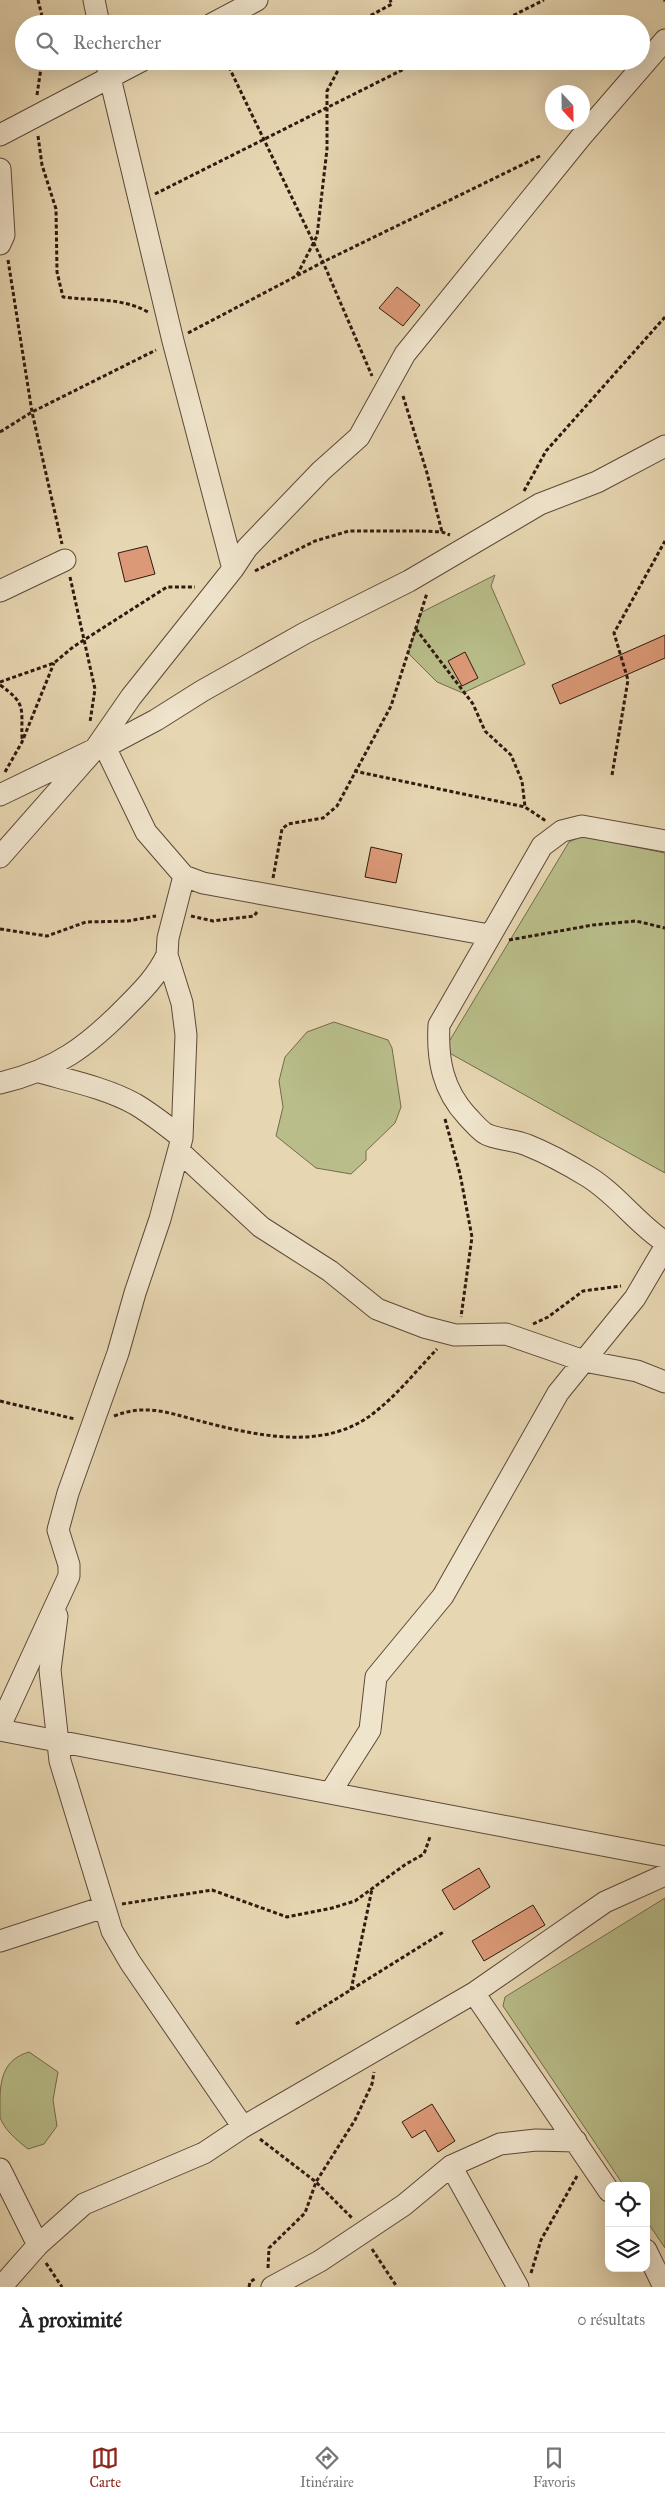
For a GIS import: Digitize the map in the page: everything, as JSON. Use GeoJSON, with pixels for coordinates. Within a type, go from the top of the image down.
{"type":"FeatureCollection","features":[{"type":"Feature","properties":{"kind":"street"},"geometry":{"type":"LineString","coordinates":[[94,0],[97,15]]}},
{"type":"Feature","properties":{"kind":"street"},"geometry":{"type":"LineString","coordinates":[[229,15],[257,0]]}},
{"type":"Feature","properties":{"kind":"street"},"geometry":{"type":"LineString","coordinates":[[650,57],[665,40]]}},
{"type":"Feature","properties":{"kind":"street"},"geometry":{"type":"LineString","coordinates":[[0,136],[36,116],[107,70],[172,336],[233,569]]}},
{"type":"Feature","properties":{"kind":"street"},"geometry":{"type":"LineString","coordinates":[[0,856],[100,748],[131,697],[233,569],[247,548],[321,471],[359,437],[405,354],[581,137],[639,70]]}},
{"type":"Feature","properties":{"kind":"street"},"geometry":{"type":"LineString","coordinates":[[0,169],[2,240]]}},
{"type":"Feature","properties":{"kind":"street"},"geometry":{"type":"LineString","coordinates":[[0,795],[100,748],[305,633],[409,581],[436,563],[540,504],[597,482],[665,446]]}},
{"type":"Feature","properties":{"kind":"street"},"geometry":{"type":"LineString","coordinates":[[0,591],[66,560]]}},
{"type":"Feature","properties":{"kind":"street"},"geometry":{"type":"LineString","coordinates":[[100,748],[146,832],[184,876],[203,883],[270,896],[489,935]]}},
{"type":"Feature","properties":{"kind":"street"},"geometry":{"type":"LineString","coordinates":[[665,841],[582,826],[562,831],[542,846],[489,935],[439,1025],[439,1058],[442,1072],[454,1101],[487,1135],[526,1144],[589,1177],[636,1217],[647,1231],[665,1242]]}},
{"type":"Feature","properties":{"kind":"street"},"geometry":{"type":"LineString","coordinates":[[0,1726],[8,1704],[69,1576],[69,1565],[58,1530],[68,1493],[118,1353],[181,1145],[186,1035],[182,1003],[167,955],[168,938],[184,876]]}},
{"type":"Feature","properties":{"kind":"street"},"geometry":{"type":"LineString","coordinates":[[0,1083],[39,1072],[60,1062],[94,1039],[148,986],[167,955]]}},
{"type":"Feature","properties":{"kind":"street"},"geometry":{"type":"LineString","coordinates":[[39,1072],[107,1092],[133,1103],[156,1117],[261,1226],[330,1270],[376,1309],[424,1327],[458,1335],[506,1334],[584,1361],[637,1371],[665,1382]]}},
{"type":"Feature","properties":{"kind":"street"},"geometry":{"type":"LineString","coordinates":[[330,1793],[370,1730],[376,1677],[443,1596],[558,1393],[634,1298],[665,1247]]}},
{"type":"Feature","properties":{"kind":"street"},"geometry":{"type":"LineString","coordinates":[[59,1599],[50,1670],[60,1761],[112,1932],[130,1962],[243,2127]]}},
{"type":"Feature","properties":{"kind":"street"},"geometry":{"type":"LineString","coordinates":[[0,1730],[665,1857]]}},
{"type":"Feature","properties":{"kind":"street"},"geometry":{"type":"LineString","coordinates":[[1,2287],[38,2246],[84,2204],[204,2153],[243,2127],[474,1992],[605,1902],[665,1875]]}},
{"type":"Feature","properties":{"kind":"street"},"geometry":{"type":"LineString","coordinates":[[0,1941],[104,1907]]}},
{"type":"Feature","properties":{"kind":"street"},"geometry":{"type":"LineString","coordinates":[[474,1992],[605,2185]]}},
{"type":"Feature","properties":{"kind":"street"},"geometry":{"type":"LineString","coordinates":[[267,2278],[320,2261],[404,2205],[451,2166],[500,2144],[536,2140],[582,2150]]}},
{"type":"Feature","properties":{"kind":"street"},"geometry":{"type":"LineString","coordinates":[[451,2166],[524,2282]]}},
{"type":"Feature","properties":{"kind":"street"},"geometry":{"type":"LineString","coordinates":[[0,2169],[38,2246]]}},
{"type":"Feature","properties":{"kind":"street"},"geometry":{"type":"LineString","coordinates":[[650,2258],[664,2287]]}},
{"type":"Feature","properties":{"kind":"path"},"geometry":{"type":"LineString","coordinates":[[38,0],[42,15]]}},
{"type":"Feature","properties":{"kind":"path"},"geometry":{"type":"LineString","coordinates":[[371,15],[392,4],[390,0]]}},
{"type":"Feature","properties":{"kind":"path"},"geometry":{"type":"LineString","coordinates":[[514,15],[544,0]]}},
{"type":"Feature","properties":{"kind":"path"},"geometry":{"type":"LineString","coordinates":[[40,70],[37,83],[36,116],[42,165],[56,210],[57,272],[63,297],[117,300],[135,305],[160,320],[172,336]]}},
{"type":"Feature","properties":{"kind":"path"},"geometry":{"type":"LineString","coordinates":[[230,70],[315,244],[381,398]]}},
{"type":"Feature","properties":{"kind":"path"},"geometry":{"type":"LineString","coordinates":[[297,276],[315,244],[327,149],[327,91],[338,70]]}},
{"type":"Feature","properties":{"kind":"path"},"geometry":{"type":"LineString","coordinates":[[139,202],[402,70]]}},
{"type":"Feature","properties":{"kind":"path"},"geometry":{"type":"LineString","coordinates":[[0,432],[32,412],[172,336],[545,154]]}},
{"type":"Feature","properties":{"kind":"path"},"geometry":{"type":"LineString","coordinates":[[2,240],[32,412],[85,639],[94,689],[90,724]]}},
{"type":"Feature","properties":{"kind":"path"},"geometry":{"type":"LineString","coordinates":[[523,492],[546,451],[665,317]]}},
{"type":"Feature","properties":{"kind":"path"},"geometry":{"type":"LineString","coordinates":[[402,391],[427,472],[442,532]]}},
{"type":"Feature","properties":{"kind":"path"},"geometry":{"type":"LineString","coordinates":[[247,548],[253,572],[315,541],[348,531],[442,532],[470,544]]}},
{"type":"Feature","properties":{"kind":"path"},"geometry":{"type":"LineString","coordinates":[[612,775],[628,680],[614,633],[665,541]]}},
{"type":"Feature","properties":{"kind":"path"},"geometry":{"type":"LineString","coordinates":[[0,929],[47,936],[86,922],[128,921],[175,912],[213,920],[254,916],[270,896],[282,829],[288,824],[323,818],[337,806],[354,771],[391,706],[436,563]]}},
{"type":"Feature","properties":{"kind":"path"},"geometry":{"type":"LineString","coordinates":[[0,683],[54,663],[85,639],[167,587],[218,588]]}},
{"type":"Feature","properties":{"kind":"path"},"geometry":{"type":"LineString","coordinates":[[416,629],[473,704],[485,731],[511,755],[522,781],[525,807]]}},
{"type":"Feature","properties":{"kind":"path"},"geometry":{"type":"LineString","coordinates":[[4,773],[22,742],[54,663]]}},
{"type":"Feature","properties":{"kind":"path"},"geometry":{"type":"LineString","coordinates":[[0,683],[17,697],[21,704],[22,742]]}},
{"type":"Feature","properties":{"kind":"path"},"geometry":{"type":"LineString","coordinates":[[354,771],[525,807],[562,831]]}},
{"type":"Feature","properties":{"kind":"path"},"geometry":{"type":"LineString","coordinates":[[489,935],[510,940],[593,925],[636,921],[665,928]]}},
{"type":"Feature","properties":{"kind":"path"},"geometry":{"type":"LineString","coordinates":[[0,1401],[93,1423],[131,1410],[159,1410],[249,1432],[292,1437],[319,1436],[342,1430],[375,1412],[445,1341],[458,1335],[472,1237],[460,1174],[443,1112]]}},
{"type":"Feature","properties":{"kind":"path"},"geometry":{"type":"LineString","coordinates":[[506,1334],[548,1318],[583,1290],[644,1283]]}},
{"type":"Feature","properties":{"kind":"path"},"geometry":{"type":"LineString","coordinates":[[104,1907],[212,1890],[287,1917],[332,1908],[355,1901],[406,1864],[424,1854],[430,1837]]}},
{"type":"Feature","properties":{"kind":"path"},"geometry":{"type":"LineString","coordinates":[[351,1991],[372,1889]]}},
{"type":"Feature","properties":{"kind":"path"},"geometry":{"type":"LineString","coordinates":[[296,2024],[445,1932]]}},
{"type":"Feature","properties":{"kind":"path"},"geometry":{"type":"LineString","coordinates":[[249,2287],[250,2282],[267,2278],[269,2248],[305,2213],[316,2182],[355,2120],[372,2084],[378,2049]]}},
{"type":"Feature","properties":{"kind":"path"},"geometry":{"type":"LineString","coordinates":[[243,2127],[316,2182],[365,2230],[366,2240],[397,2287]]}},
{"type":"Feature","properties":{"kind":"path"},"geometry":{"type":"LineString","coordinates":[[524,2282],[582,2150]]}},
{"type":"Feature","properties":{"kind":"path"},"geometry":{"type":"LineString","coordinates":[[38,2246],[42,2258],[62,2287]]}},
{"type":"Feature","properties":{"kind":"green space"},"geometry":{"type":"Polygon","coordinates":[[[495,575],[491,586],[525,664],[463,693],[437,682],[408,653],[422,612],[495,575]]]}},
{"type":"Feature","properties":{"kind":"green space"},"geometry":{"type":"Polygon","coordinates":[[[582,836],[665,853],[665,1173],[444,1050],[569,842],[582,836]]]}},
{"type":"Feature","properties":{"kind":"green space"},"geometry":{"type":"Polygon","coordinates":[[[334,1022],[388,1040],[392,1048],[401,1107],[395,1123],[366,1151],[366,1160],[351,1174],[316,1168],[276,1136],[283,1107],[279,1081],[285,1057],[307,1032],[334,1022]]]}},
{"type":"Feature","properties":{"kind":"green space"},"geometry":{"type":"Polygon","coordinates":[[[665,1898],[665,2248],[650,2226],[650,2182],[621,2182],[503,2006],[505,1997],[665,1898]]]}},
{"type":"Feature","properties":{"kind":"green space"},"geometry":{"type":"Polygon","coordinates":[[[29,2052],[58,2072],[53,2100],[57,2126],[44,2144],[28,2149],[12,2135],[2,2122],[0,2117],[0,2101],[1,2084],[9,2064],[14,2059],[29,2052]]]}},
{"type":"Feature","properties":{"kind":"building"},"geometry":{"type":"Polygon","coordinates":[[[397,287],[420,305],[403,326],[379,308],[397,287]]]}},
{"type":"Feature","properties":{"kind":"building"},"geometry":{"type":"Polygon","coordinates":[[[147,546],[155,574],[125,582],[118,553],[147,546]]]}},
{"type":"Feature","properties":{"kind":"building"},"geometry":{"type":"Polygon","coordinates":[[[665,635],[665,658],[560,704],[552,685],[665,635]]]}},
{"type":"Feature","properties":{"kind":"building"},"geometry":{"type":"Polygon","coordinates":[[[465,652],[478,678],[462,686],[448,661],[465,652]]]}},
{"type":"Feature","properties":{"kind":"building"},"geometry":{"type":"Polygon","coordinates":[[[371,847],[402,854],[396,883],[365,877],[371,847]]]}},
{"type":"Feature","properties":{"kind":"building"},"geometry":{"type":"Polygon","coordinates":[[[479,1868],[490,1887],[454,1910],[442,1890],[479,1868]]]}},
{"type":"Feature","properties":{"kind":"building"},"geometry":{"type":"Polygon","coordinates":[[[533,1905],[545,1925],[484,1961],[472,1941],[533,1905]]]}},
{"type":"Feature","properties":{"kind":"building"},"geometry":{"type":"Polygon","coordinates":[[[432,2104],[455,2141],[438,2152],[425,2130],[412,2138],[402,2122],[432,2104]]]}}]}
